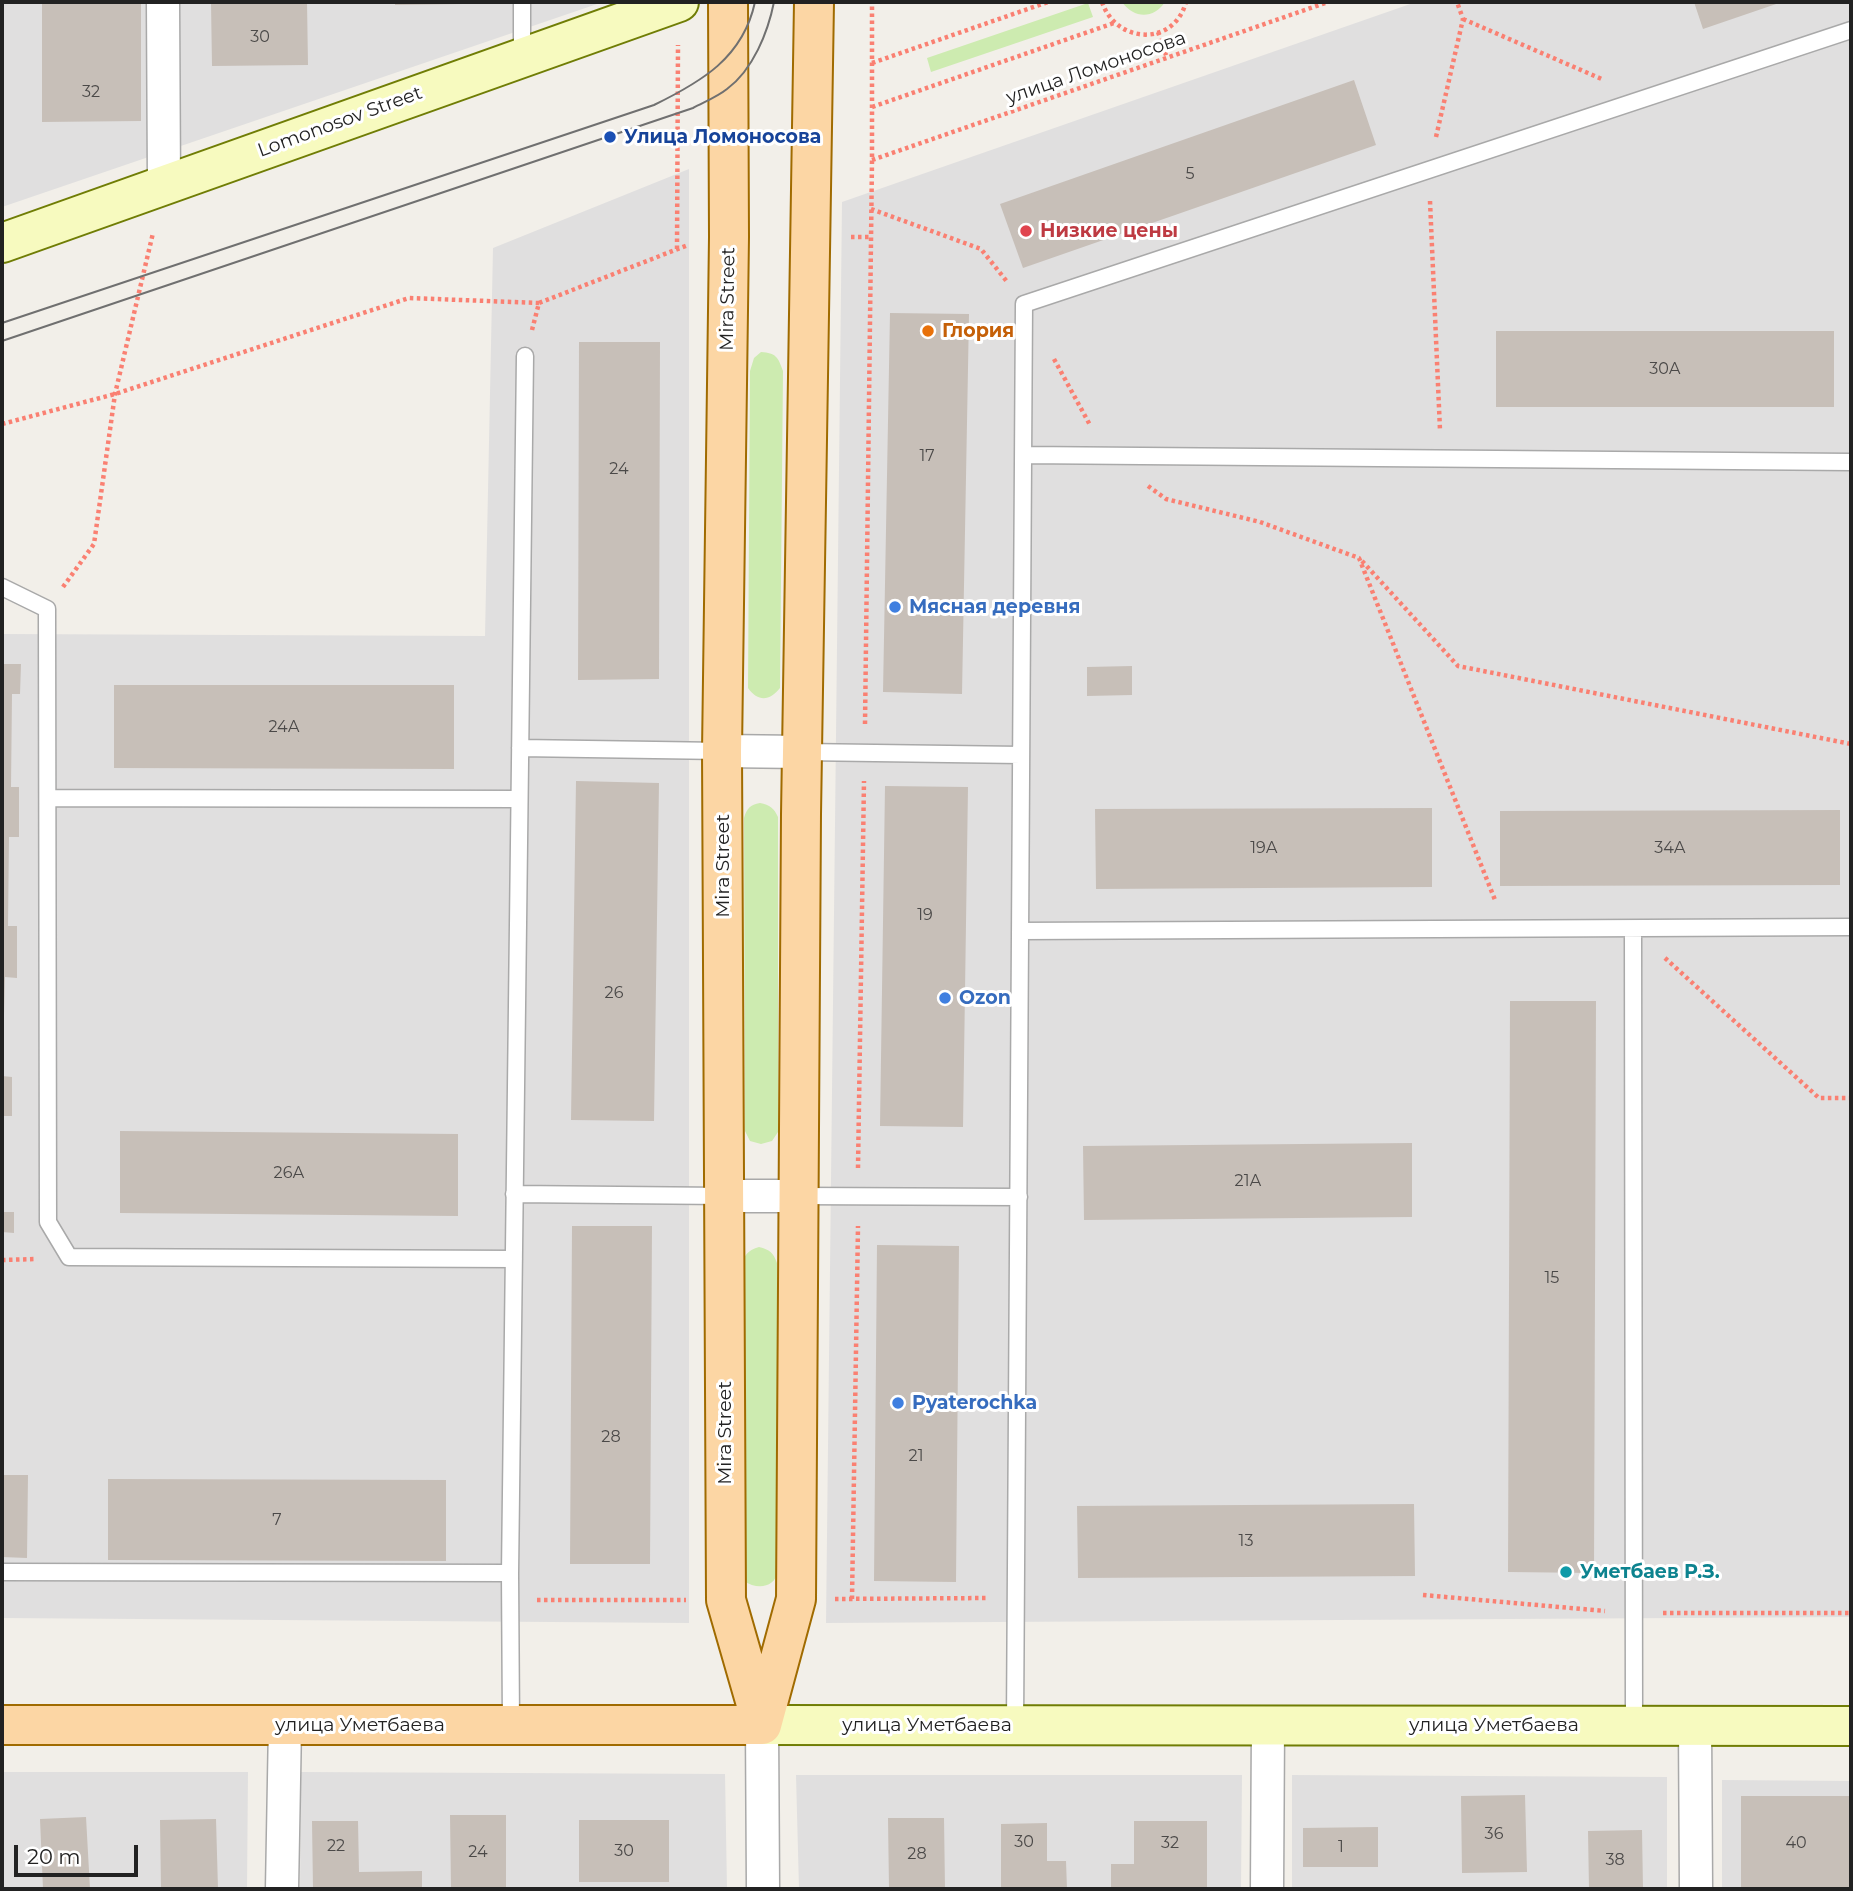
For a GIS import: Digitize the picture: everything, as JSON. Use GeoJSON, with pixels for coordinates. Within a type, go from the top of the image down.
{"type":"FeatureCollection","features":[{"type":"Feature","properties":{"kind":"main road","name":"Mira Street"},"geometry":{"type":"LineString","coordinates":[[728,2],[729,237],[722,751],[726,1600],[762,1725]]}},
{"type":"Feature","properties":{"kind":"main road","name":"Mira Street"},"geometry":{"type":"LineString","coordinates":[[762,1725],[796,1599],[803,752],[814,2]]}},
{"type":"Feature","properties":{"kind":"main road","name":"улица Уметбаева"},"geometry":{"type":"LineString","coordinates":[[2,1725],[762,1725]]}},
{"type":"Feature","properties":{"kind":"street"},"geometry":{"type":"LineString","coordinates":[[163,2],[164,185]]}},
{"type":"Feature","properties":{"kind":"street","name":"Lomonosov Street"},"geometry":{"type":"LineString","coordinates":[[2,243],[678,2]]}},
{"type":"Feature","properties":{"kind":"street"},"geometry":{"type":"LineString","coordinates":[[722,751],[803,752]]}},
{"type":"Feature","properties":{"kind":"street"},"geometry":{"type":"LineString","coordinates":[[724,1196],[798,1196]]}},
{"type":"Feature","properties":{"kind":"street"},"geometry":{"type":"LineString","coordinates":[[282,1889],[285,1725]]}},
{"type":"Feature","properties":{"kind":"street","name":"улица Уметбаева"},"geometry":{"type":"LineString","coordinates":[[762,1725],[1851,1726]]}},
{"type":"Feature","properties":{"kind":"street","name":"Mira Street"},"geometry":{"type":"LineString","coordinates":[[762,1725],[763,1889]]}},
{"type":"Feature","properties":{"kind":"street"},"geometry":{"type":"LineString","coordinates":[[1267,1889],[1268,1726]]}},
{"type":"Feature","properties":{"kind":"street"},"geometry":{"type":"LineString","coordinates":[[1695,1726],[1696,1889]]}},
{"type":"Feature","properties":{"kind":"lane"},"geometry":{"type":"LineString","coordinates":[[522,2],[522,57]]}},
{"type":"Feature","properties":{"kind":"lane"},"geometry":{"type":"LineString","coordinates":[[1015,1725],[1024,304],[1851,30]]}},
{"type":"Feature","properties":{"kind":"lane"},"geometry":{"type":"LineString","coordinates":[[511,1725],[510,1573],[524,356]]}},
{"type":"Feature","properties":{"kind":"lane"},"geometry":{"type":"LineString","coordinates":[[1024,456],[1851,462]]}},
{"type":"Feature","properties":{"kind":"lane"},"geometry":{"type":"LineString","coordinates":[[2,587],[47,609],[48,1222],[69,1257],[514,1259]]}},
{"type":"Feature","properties":{"kind":"lane"},"geometry":{"type":"LineString","coordinates":[[520,748],[722,751]]}},
{"type":"Feature","properties":{"kind":"lane"},"geometry":{"type":"LineString","coordinates":[[803,752],[1021,755]]}},
{"type":"Feature","properties":{"kind":"lane"},"geometry":{"type":"LineString","coordinates":[[48,799],[519,799]]}},
{"type":"Feature","properties":{"kind":"lane"},"geometry":{"type":"LineString","coordinates":[[1020,931],[1851,927]]}},
{"type":"Feature","properties":{"kind":"lane"},"geometry":{"type":"LineString","coordinates":[[1633,929],[1634,1725]]}},
{"type":"Feature","properties":{"kind":"lane"},"geometry":{"type":"LineString","coordinates":[[514,1194],[724,1196]]}},
{"type":"Feature","properties":{"kind":"lane"},"geometry":{"type":"LineString","coordinates":[[798,1196],[1018,1197]]}},
{"type":"Feature","properties":{"kind":"lane"},"geometry":{"type":"LineString","coordinates":[[2,1572],[510,1573]]}},
{"type":"Feature","properties":{"kind":"path"},"geometry":{"type":"LineString","coordinates":[[677,249],[678,2]]}},
{"type":"Feature","properties":{"kind":"path"},"geometry":{"type":"LineString","coordinates":[[852,1600],[872,2]]}},
{"type":"Feature","properties":{"kind":"path"},"geometry":{"type":"LineString","coordinates":[[872,63],[1048,2]]}},
{"type":"Feature","properties":{"kind":"path"},"geometry":{"type":"LineString","coordinates":[[1102,2],[1105,12],[1114,23],[1125,31],[1138,34],[1165,30],[1184,11],[1186,2]]}},
{"type":"Feature","properties":{"kind":"path","name":"улица Ломоносова"},"geometry":{"type":"LineString","coordinates":[[872,160],[1328,2]]}},
{"type":"Feature","properties":{"kind":"path"},"geometry":{"type":"LineString","coordinates":[[1441,459],[1429,170],[1463,19],[1457,2]]}},
{"type":"Feature","properties":{"kind":"path"},"geometry":{"type":"LineString","coordinates":[[1463,19],[1646,98]]}},
{"type":"Feature","properties":{"kind":"path"},"geometry":{"type":"LineString","coordinates":[[872,107],[1114,23]]}},
{"type":"Feature","properties":{"kind":"path"},"geometry":{"type":"LineString","coordinates":[[1158,32],[1167,58]]}},
{"type":"Feature","properties":{"kind":"path"},"geometry":{"type":"LineString","coordinates":[[47,609],[94,544],[115,394],[164,185]]}},
{"type":"Feature","properties":{"kind":"path"},"geometry":{"type":"LineString","coordinates":[[871,209],[981,249],[1024,304],[1106,456],[1166,499],[1259,522],[1359,558],[1458,666],[1851,744]]}},
{"type":"Feature","properties":{"kind":"path"},"geometry":{"type":"LineString","coordinates":[[2,424],[115,394],[409,298],[539,303],[698,241]]}},
{"type":"Feature","properties":{"kind":"path"},"geometry":{"type":"LineString","coordinates":[[524,356],[539,303]]}},
{"type":"Feature","properties":{"kind":"path"},"geometry":{"type":"LineString","coordinates":[[1359,558],[1507,930]]}},
{"type":"Feature","properties":{"kind":"path"},"geometry":{"type":"LineString","coordinates":[[1633,929],[1819,1098],[1851,1098]]}},
{"type":"Feature","properties":{"kind":"path"},"geometry":{"type":"LineString","coordinates":[[796,1599],[1016,1597]]}},
{"type":"Feature","properties":{"kind":"path"},"geometry":{"type":"LineString","coordinates":[[510,1600],[726,1600]]}},
{"type":"Feature","properties":{"kind":"shaded area"},"geometry":{"type":"Polygon","coordinates":[[[2,2],[603,2],[2,207],[2,2]]]}},
{"type":"Feature","properties":{"kind":"shaded area"},"geometry":{"type":"Polygon","coordinates":[[[1416,2],[1851,2],[1851,1617],[826,1623],[842,202],[1416,2]]]}},
{"type":"Feature","properties":{"kind":"shaded area"},"geometry":{"type":"Polygon","coordinates":[[[689,169],[689,1623],[2,1618],[2,634],[485,636],[493,248],[689,169]]]}},
{"type":"Feature","properties":{"kind":"shaded area"},"geometry":{"type":"Polygon","coordinates":[[[2,1772],[248,1772],[247,1889],[2,1889],[2,1772]]]}},
{"type":"Feature","properties":{"kind":"shaded area"},"geometry":{"type":"Polygon","coordinates":[[[301,1772],[725,1774],[727,1889],[300,1889],[301,1772]]]}},
{"type":"Feature","properties":{"kind":"shaded area"},"geometry":{"type":"Polygon","coordinates":[[[796,1775],[1242,1775],[1241,1889],[799,1889],[796,1775]]]}},
{"type":"Feature","properties":{"kind":"shaded area"},"geometry":{"type":"Polygon","coordinates":[[[1292,1775],[1667,1777],[1667,1889],[1292,1889],[1292,1775]]]}},
{"type":"Feature","properties":{"kind":"shaded area"},"geometry":{"type":"Polygon","coordinates":[[[1722,1780],[1851,1781],[1851,1889],[1722,1889],[1722,1780]]]}},
{"type":"Feature","properties":{"kind":"green space"},"geometry":{"type":"Polygon","coordinates":[[[1122,2],[1165,2],[1155,12],[1144,15],[1132,12],[1122,2]]]}},
{"type":"Feature","properties":{"kind":"green space"},"geometry":{"type":"Polygon","coordinates":[[[1088,3],[1093,17],[931,72],[927,58],[1088,3]]]}},
{"type":"Feature","properties":{"kind":"green space"},"geometry":{"type":"Polygon","coordinates":[[[761,352],[776,357],[783,371],[780,688],[764,698],[756,696],[748,688],[750,371],[754,358],[761,352]]]}},
{"type":"Feature","properties":{"kind":"green space"},"geometry":{"type":"Polygon","coordinates":[[[760,803],[771,807],[778,817],[778,1132],[772,1141],[761,1144],[750,1141],[745,1131],[744,818],[749,807],[760,803]]]}},
{"type":"Feature","properties":{"kind":"green space"},"geometry":{"type":"Polygon","coordinates":[[[759,1247],[771,1252],[777,1263],[778,1571],[773,1581],[765,1586],[754,1586],[744,1581],[742,1265],[747,1253],[759,1247]]]}},
{"type":"Feature","properties":{"kind":"building"},"geometry":{"type":"Polygon","coordinates":[[[211,2],[307,2],[308,65],[212,66],[211,2]]]}},
{"type":"Feature","properties":{"kind":"building"},"geometry":{"type":"Polygon","coordinates":[[[395,2],[463,2],[463,4],[395,5],[395,2]]]}},
{"type":"Feature","properties":{"kind":"building"},"geometry":{"type":"Polygon","coordinates":[[[1694,2],[1782,2],[1703,29],[1694,2]]]}},
{"type":"Feature","properties":{"kind":"building"},"geometry":{"type":"Polygon","coordinates":[[[141,3],[141,121],[42,122],[42,4],[141,3]]]}},
{"type":"Feature","properties":{"kind":"building"},"geometry":{"type":"Polygon","coordinates":[[[1354,80],[1376,145],[1023,268],[1000,204],[1354,80]]]}},
{"type":"Feature","properties":{"kind":"building"},"geometry":{"type":"Polygon","coordinates":[[[890,313],[969,314],[962,694],[883,692],[890,313]]]}},
{"type":"Feature","properties":{"kind":"building"},"geometry":{"type":"Polygon","coordinates":[[[1496,331],[1834,331],[1834,407],[1496,407],[1496,331]]]}},
{"type":"Feature","properties":{"kind":"building"},"geometry":{"type":"Polygon","coordinates":[[[579,342],[660,342],[659,679],[578,680],[579,342]]]}},
{"type":"Feature","properties":{"kind":"building"},"geometry":{"type":"Polygon","coordinates":[[[2,664],[21,664],[20,694],[12,694],[11,787],[19,787],[19,837],[9,837],[8,926],[17,926],[17,978],[5,977],[4,1015],[2,1015],[2,664]]]}},
{"type":"Feature","properties":{"kind":"building"},"geometry":{"type":"Polygon","coordinates":[[[1132,666],[1132,695],[1087,696],[1087,667],[1132,666]]]}},
{"type":"Feature","properties":{"kind":"building"},"geometry":{"type":"Polygon","coordinates":[[[114,685],[454,685],[454,769],[114,768],[114,685]]]}},
{"type":"Feature","properties":{"kind":"building"},"geometry":{"type":"Polygon","coordinates":[[[576,781],[659,783],[654,1121],[571,1120],[576,781]]]}},
{"type":"Feature","properties":{"kind":"building"},"geometry":{"type":"Polygon","coordinates":[[[885,786],[968,787],[963,1127],[880,1126],[885,786]]]}},
{"type":"Feature","properties":{"kind":"building"},"geometry":{"type":"Polygon","coordinates":[[[1432,808],[1432,887],[1096,889],[1095,809],[1432,808]]]}},
{"type":"Feature","properties":{"kind":"building"},"geometry":{"type":"Polygon","coordinates":[[[1840,810],[1840,885],[1500,886],[1500,811],[1840,810]]]}},
{"type":"Feature","properties":{"kind":"building"},"geometry":{"type":"Polygon","coordinates":[[[1510,1001],[1596,1001],[1594,1573],[1508,1572],[1510,1001]]]}},
{"type":"Feature","properties":{"kind":"building"},"geometry":{"type":"Polygon","coordinates":[[[2,1076],[12,1077],[12,1116],[2,1116],[2,1076]]]}},
{"type":"Feature","properties":{"kind":"building"},"geometry":{"type":"Polygon","coordinates":[[[120,1131],[458,1134],[458,1216],[120,1213],[120,1131]]]}},
{"type":"Feature","properties":{"kind":"building"},"geometry":{"type":"Polygon","coordinates":[[[1412,1143],[1412,1217],[1084,1220],[1083,1146],[1412,1143]]]}},
{"type":"Feature","properties":{"kind":"building"},"geometry":{"type":"Polygon","coordinates":[[[2,1212],[14,1212],[14,1233],[2,1232],[2,1212]]]}},
{"type":"Feature","properties":{"kind":"building"},"geometry":{"type":"Polygon","coordinates":[[[572,1226],[652,1226],[650,1564],[570,1564],[572,1226]]]}},
{"type":"Feature","properties":{"kind":"building"},"geometry":{"type":"Polygon","coordinates":[[[877,1245],[959,1246],[956,1582],[874,1581],[877,1245]]]}},
{"type":"Feature","properties":{"kind":"building"},"geometry":{"type":"Polygon","coordinates":[[[2,1475],[28,1475],[27,1558],[2,1557],[2,1475]]]}},
{"type":"Feature","properties":{"kind":"building"},"geometry":{"type":"Polygon","coordinates":[[[108,1479],[446,1480],[446,1561],[108,1560],[108,1479]]]}},
{"type":"Feature","properties":{"kind":"building"},"geometry":{"type":"Polygon","coordinates":[[[1414,1504],[1415,1576],[1078,1578],[1077,1506],[1414,1504]]]}},
{"type":"Feature","properties":{"kind":"building"},"geometry":{"type":"Polygon","coordinates":[[[1525,1795],[1527,1872],[1462,1873],[1461,1796],[1525,1795]]]}},
{"type":"Feature","properties":{"kind":"building"},"geometry":{"type":"Polygon","coordinates":[[[1741,1796],[1851,1796],[1851,1889],[1741,1889],[1741,1796]]]}},
{"type":"Feature","properties":{"kind":"building"},"geometry":{"type":"Polygon","coordinates":[[[450,1815],[506,1815],[506,1889],[451,1889],[450,1815]]]}},
{"type":"Feature","properties":{"kind":"building"},"geometry":{"type":"Polygon","coordinates":[[[86,1817],[90,1889],[43,1889],[40,1819],[86,1817]]]}},
{"type":"Feature","properties":{"kind":"building"},"geometry":{"type":"Polygon","coordinates":[[[888,1818],[944,1818],[945,1889],[889,1889],[888,1818]]]}},
{"type":"Feature","properties":{"kind":"building"},"geometry":{"type":"Polygon","coordinates":[[[216,1819],[218,1889],[161,1889],[160,1820],[216,1819]]]}},
{"type":"Feature","properties":{"kind":"building"},"geometry":{"type":"Polygon","coordinates":[[[579,1820],[669,1820],[669,1882],[579,1882],[579,1820]]]}},
{"type":"Feature","properties":{"kind":"building"},"geometry":{"type":"Polygon","coordinates":[[[312,1821],[358,1821],[359,1872],[422,1871],[422,1889],[313,1889],[312,1821]]]}},
{"type":"Feature","properties":{"kind":"building"},"geometry":{"type":"Polygon","coordinates":[[[1134,1821],[1207,1821],[1207,1889],[1111,1889],[1111,1864],[1134,1864],[1134,1821]]]}},
{"type":"Feature","properties":{"kind":"building"},"geometry":{"type":"Polygon","coordinates":[[[1047,1823],[1047,1861],[1066,1861],[1067,1889],[1001,1889],[1001,1824],[1047,1823]]]}},
{"type":"Feature","properties":{"kind":"building"},"geometry":{"type":"Polygon","coordinates":[[[1378,1827],[1378,1867],[1303,1867],[1303,1828],[1378,1827]]]}},
{"type":"Feature","properties":{"kind":"building"},"geometry":{"type":"Polygon","coordinates":[[[1642,1830],[1643,1889],[1589,1889],[1588,1831],[1642,1830]]]}},
{"type":"Feature","properties":{"kind":"tram line"},"geometry":{"type":"LineString","coordinates":[[2,323],[654,105],[688,87],[718,66],[741,38],[755,2]]}},
{"type":"Feature","properties":{"kind":"tram line"},"geometry":{"type":"LineString","coordinates":[[2,341],[693,108],[723,92],[744,72],[758,50],[774,2]]}},
{"type":"Feature","properties":{"kind":"place","name":"Улица Ломоносова"},"geometry":{"type":"Point","coordinates":[610,137]}},
{"type":"Feature","properties":{"kind":"place","name":"Низкие цены"},"geometry":{"type":"Point","coordinates":[1026,231]}},
{"type":"Feature","properties":{"kind":"place","name":"Глория"},"geometry":{"type":"Point","coordinates":[928,331]}},
{"type":"Feature","properties":{"kind":"place","name":"Мясная деревня"},"geometry":{"type":"Point","coordinates":[895,607]}},
{"type":"Feature","properties":{"kind":"place","name":"Ozon"},"geometry":{"type":"Point","coordinates":[945,998]}},
{"type":"Feature","properties":{"kind":"place","name":"Pyaterochka"},"geometry":{"type":"Point","coordinates":[898,1403]}},
{"type":"Feature","properties":{"kind":"place","name":"Уметбаев Р.З."},"geometry":{"type":"Point","coordinates":[1566,1572]}}]}
